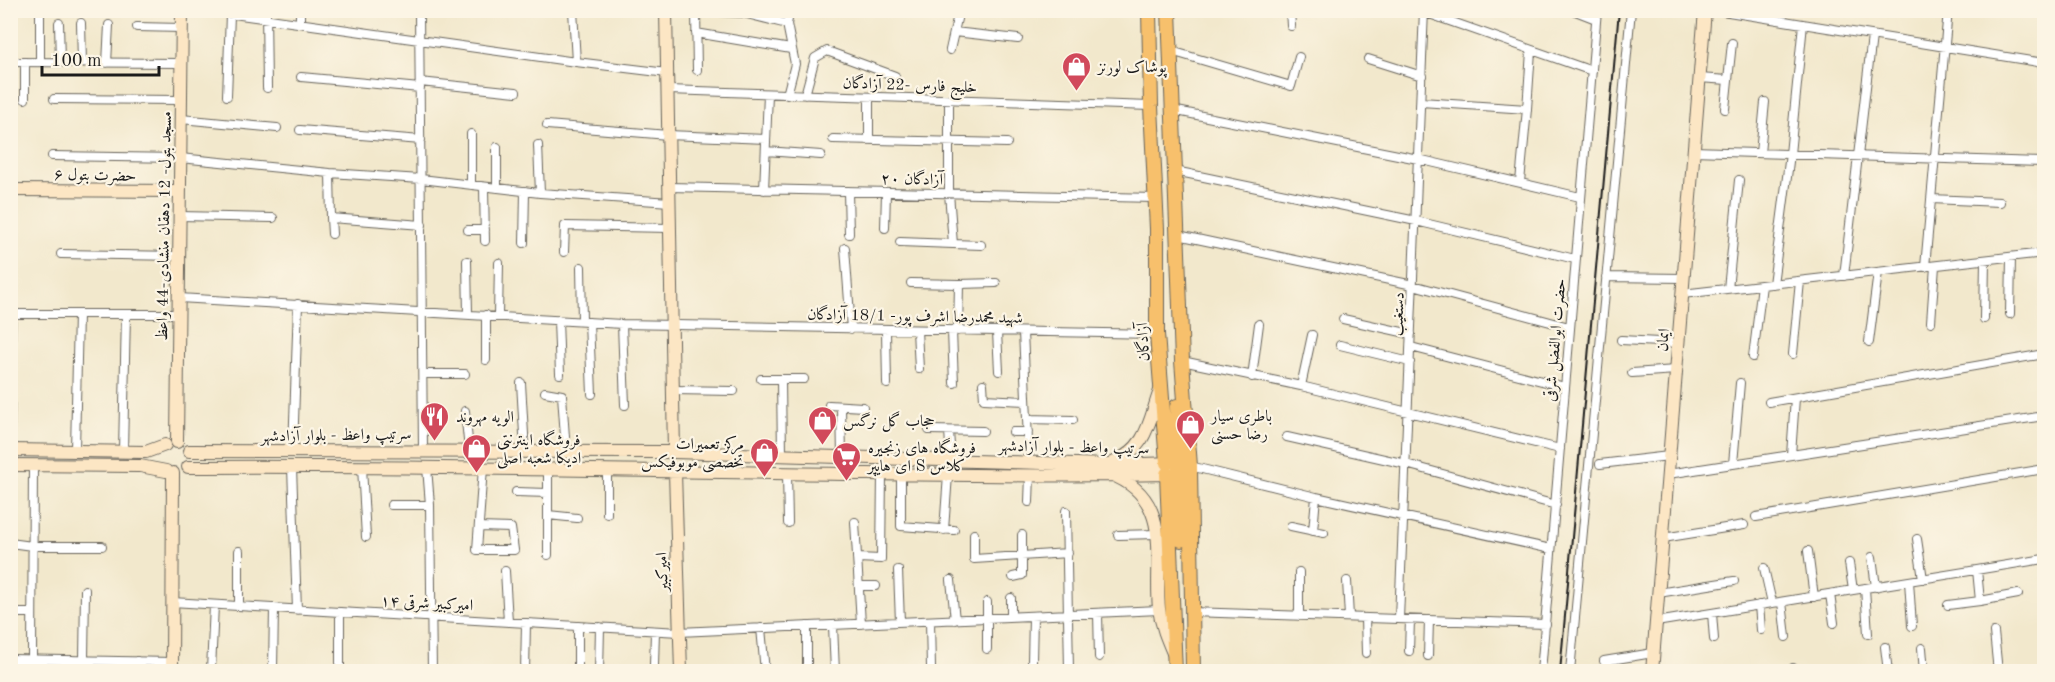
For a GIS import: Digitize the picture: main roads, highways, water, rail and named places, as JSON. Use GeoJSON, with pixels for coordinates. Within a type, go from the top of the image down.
{"type":"FeatureCollection","features":[{"type":"Feature","properties":{"kind":"main road","name":"مسجد بتول- 12 دهقان منشادی-44 واعظ"},"geometry":{"type":"LineString","coordinates":[[171,443],[179,314],[182,10]]}},
{"type":"Feature","properties":{"kind":"main road"},"geometry":{"type":"LineString","coordinates":[[666,10],[674,452]]}},
{"type":"Feature","properties":{"kind":"main road","name":"آزادگان"},"geometry":{"type":"LineString","coordinates":[[1149,10],[1157,229],[1157,334],[1162,387],[1190,557],[1193,672]]}},
{"type":"Feature","properties":{"kind":"main road","name":"آزادگان"},"geometry":{"type":"LineString","coordinates":[[1169,10],[1182,366],[1176,468],[1175,672]]}},
{"type":"Feature","properties":{"kind":"main road","name":"ایمان"},"geometry":{"type":"LineString","coordinates":[[1652,672],[1705,10]]}},
{"type":"Feature","properties":{"kind":"main road","name":"حضرت بتول ۶"},"geometry":{"type":"LineString","coordinates":[[10,190],[180,191]]}},
{"type":"Feature","properties":{"kind":"main road"},"geometry":{"type":"LineString","coordinates":[[1162,387],[1143,439],[1111,470],[1132,484],[1149,503],[1153,513],[1157,534],[1159,610],[1164,633],[1175,657]]}},
{"type":"Feature","properties":{"kind":"main road"},"geometry":{"type":"LineString","coordinates":[[171,443],[162,448],[159,458],[160,463],[169,472],[172,667]]}},
{"type":"Feature","properties":{"kind":"main road"},"geometry":{"type":"LineString","coordinates":[[10,450],[146,452],[171,443],[182,443],[189,451],[191,459],[188,467],[181,472],[140,466],[10,465]]}},
{"type":"Feature","properties":{"kind":"main road","name":"سرتیپ واعظ - بلوار آزادشهر"},"geometry":{"type":"LineString","coordinates":[[189,451],[674,452],[951,460],[1030,469]]}},
{"type":"Feature","properties":{"kind":"main road","name":"سرتیپ واعظ - بلوار آزادشهر"},"geometry":{"type":"LineString","coordinates":[[188,467],[427,466],[607,471],[948,475],[1030,469],[1176,468]]}},
{"type":"Feature","properties":{"kind":"main road","name":"امیرکبیر"},"geometry":{"type":"LineString","coordinates":[[675,472],[681,672]]}},
{"type":"Feature","properties":{"kind":"railway"},"geometry":{"type":"LineString","coordinates":[[1560,672],[1619,10]]}},
{"type":"Feature","properties":{"kind":"place","name":"پوشاک لورنز"},"geometry":{"type":"Point","coordinates":[1077,92]}},
{"type":"Feature","properties":{"kind":"place","name":"الویه مهروند"},"geometry":{"type":"Point","coordinates":[435,442]}},
{"type":"Feature","properties":{"kind":"place","name":"حجاب گل نرگس"},"geometry":{"type":"Point","coordinates":[822,446]}},
{"type":"Feature","properties":{"kind":"place","name":"باطری سیار رضا حسنی"},"geometry":{"type":"Point","coordinates":[1190,450]}},
{"type":"Feature","properties":{"kind":"place","name":"فروشگاه اینترنتی ادیکا شعبه اصلی"},"geometry":{"type":"Point","coordinates":[476,474]}},
{"type":"Feature","properties":{"kind":"place","name":"مرکز تعمیرات تخصصی موبوفیکس"},"geometry":{"type":"Point","coordinates":[765,478]}},
{"type":"Feature","properties":{"kind":"place","name":"فروشگاه های زنجیره ای هایپر S کلاس"},"geometry":{"type":"Point","coordinates":[847,482]}}]}
